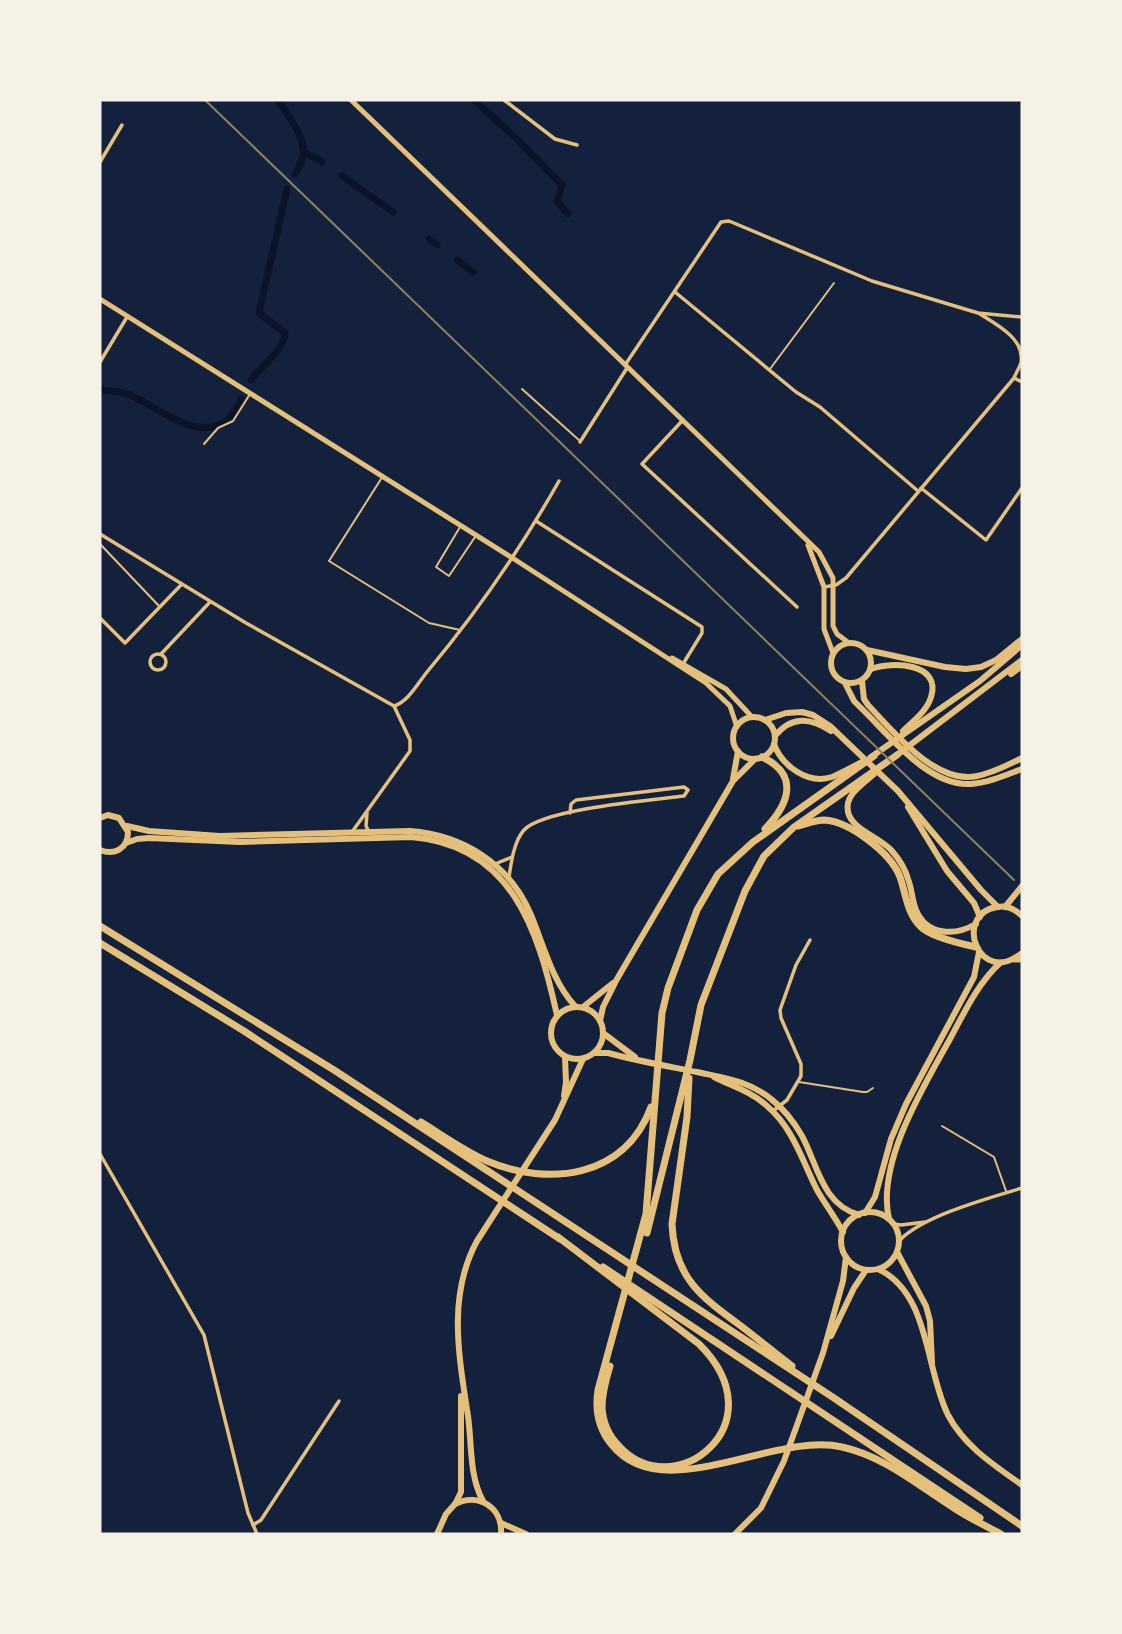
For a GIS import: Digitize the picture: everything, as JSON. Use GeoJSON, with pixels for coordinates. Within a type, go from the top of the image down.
{"type":"FeatureCollection","features":[{"type":"Feature","properties":{"kind":"highway"},"geometry":{"type":"LineString","coordinates":[[897,755],[858,785],[794,827],[760,862],[745,891],[701,1006],[686,1086],[601,1380],[597,1404],[599,1421],[605,1436],[628,1460],[649,1469],[667,1471],[806,1445],[831,1444],[845,1447],[895,1470],[956,1510],[1003,1534]]}},
{"type":"Feature","properties":{"kind":"highway"},"geometry":{"type":"LineString","coordinates":[[753,842],[847,771],[874,756]]}},
{"type":"Feature","properties":{"kind":"highway"},"geometry":{"type":"LineString","coordinates":[[640,1248],[646,1214],[658,1048],[668,988],[696,910],[718,874],[780,813],[785,801],[787,791],[783,774],[772,763],[759,758]]}},
{"type":"Feature","properties":{"kind":"highway"},"geometry":{"type":"LineString","coordinates":[[794,827],[828,820],[870,841],[885,853],[895,867],[910,912],[920,926],[928,932],[978,950]]}},
{"type":"Feature","properties":{"kind":"highway"},"geometry":{"type":"LineString","coordinates":[[100,926],[485,1160],[537,1175],[577,1172],[597,1166],[616,1154],[640,1131],[653,1100]]}},
{"type":"Feature","properties":{"kind":"highway"},"geometry":{"type":"LineString","coordinates":[[100,943],[256,1039],[825,1413],[1003,1534]]}},
{"type":"Feature","properties":{"kind":"highway"},"geometry":{"type":"LineString","coordinates":[[334,1070],[829,1395],[1022,1526]]}},
{"type":"Feature","properties":{"kind":"highway"},"geometry":{"type":"LineString","coordinates":[[686,1086],[687,1117],[672,1224],[675,1251],[681,1267],[692,1285],[712,1305],[829,1395]]}},
{"type":"Feature","properties":{"kind":"highway"},"geometry":{"type":"LineString","coordinates":[[558,1237],[699,1344],[722,1373],[729,1402],[723,1430],[707,1450],[689,1462],[664,1466],[639,1460],[622,1450],[607,1429],[602,1410],[604,1387],[623,1309]]}},
{"type":"Feature","properties":{"kind":"main road"},"geometry":{"type":"LineString","coordinates":[[351,100],[825,560],[834,586],[833,626],[837,634],[849,643]]}},
{"type":"Feature","properties":{"kind":"main road"},"geometry":{"type":"LineString","coordinates":[[100,299],[651,647],[716,691],[730,706],[737,727]]}},
{"type":"Feature","properties":{"kind":"main road"},"geometry":{"type":"LineString","coordinates":[[807,542],[824,587],[824,629],[833,653]]}},
{"type":"Feature","properties":{"kind":"main road"},"geometry":{"type":"LineString","coordinates":[[862,681],[839,680],[832,671],[833,653],[843,645],[859,644],[867,650],[966,669],[981,667],[996,660],[1022,639]]}},
{"type":"Feature","properties":{"kind":"main road"},"geometry":{"type":"LineString","coordinates":[[874,756],[912,725],[980,681],[1022,645]]}},
{"type":"Feature","properties":{"kind":"main road"},"geometry":{"type":"LineString","coordinates":[[651,647],[726,689],[752,717]]}},
{"type":"Feature","properties":{"kind":"main road"},"geometry":{"type":"LineString","coordinates":[[867,650],[871,669],[862,681],[864,699],[928,763],[955,776],[976,777],[1022,758]]}},
{"type":"Feature","properties":{"kind":"main road"},"geometry":{"type":"LineString","coordinates":[[897,755],[1022,660]]}},
{"type":"Feature","properties":{"kind":"main road"},"geometry":{"type":"LineString","coordinates":[[871,669],[893,663],[916,668],[928,676],[932,685],[931,698],[912,725]]}},
{"type":"Feature","properties":{"kind":"main road"},"geometry":{"type":"LineString","coordinates":[[960,709],[1022,666]]}},
{"type":"Feature","properties":{"kind":"main road"},"geometry":{"type":"LineString","coordinates":[[845,682],[854,701],[934,775],[954,783],[971,784],[996,779],[1022,769]]}},
{"type":"Feature","properties":{"kind":"main road"},"geometry":{"type":"LineString","coordinates":[[733,781],[738,751],[734,737],[737,727],[746,719],[752,717],[765,720],[798,711],[813,715],[830,726],[898,791],[981,890],[1002,906],[1013,909],[1022,916]]}},
{"type":"Feature","properties":{"kind":"main road"},"geometry":{"type":"LineString","coordinates":[[765,720],[772,727],[774,740],[788,764],[802,775],[817,779],[830,778],[847,771]]}},
{"type":"Feature","properties":{"kind":"main road"},"geometry":{"type":"LineString","coordinates":[[600,1021],[603,1007],[617,979],[733,781],[767,754],[787,724],[801,720],[821,725],[837,737],[908,808],[947,871],[974,903],[980,916]]}},
{"type":"Feature","properties":{"kind":"main road"},"geometry":{"type":"LineString","coordinates":[[738,751],[743,755],[759,758]]}},
{"type":"Feature","properties":{"kind":"main road"},"geometry":{"type":"LineString","coordinates":[[858,785],[849,799],[850,818],[857,826],[888,846],[897,858],[907,876],[915,907],[921,918],[929,926],[950,933],[967,929],[976,923]]}},
{"type":"Feature","properties":{"kind":"main road"},"geometry":{"type":"LineString","coordinates":[[100,818],[114,816],[127,826],[149,831],[220,836],[410,831],[434,834],[465,845],[495,864],[509,878],[525,902],[560,986],[575,1006]]}},
{"type":"Feature","properties":{"kind":"main road"},"geometry":{"type":"LineString","coordinates":[[126,843],[127,826]]}},
{"type":"Feature","properties":{"kind":"main road"},"geometry":{"type":"LineString","coordinates":[[100,850],[113,853],[126,843],[149,838],[240,842],[411,837],[457,847],[481,860],[498,874],[520,902],[551,981],[558,1015]]}},
{"type":"Feature","properties":{"kind":"main road"},"geometry":{"type":"LineString","coordinates":[[735,1534],[761,1508],[785,1461],[823,1353],[844,1281],[846,1257],[841,1240],[843,1232],[852,1219],[862,1214],[875,1197],[898,1121],[974,977],[978,950],[973,933],[976,923],[985,912],[1002,906],[1022,886]]}},
{"type":"Feature","properties":{"kind":"main road"},"geometry":{"type":"LineString","coordinates":[[978,950],[992,961],[1000,963],[1018,960],[1022,953]]}},
{"type":"Feature","properties":{"kind":"main road"},"geometry":{"type":"LineString","coordinates":[[846,1257],[851,1263],[866,1270],[878,1269],[886,1266],[897,1252],[899,1241],[891,1221],[887,1196],[894,1161],[908,1117],[963,1015],[986,978],[1000,963]]}},
{"type":"Feature","properties":{"kind":"main road"},"geometry":{"type":"LineString","coordinates":[[583,1007],[617,979]]}},
{"type":"Feature","properties":{"kind":"main road"},"geometry":{"type":"LineString","coordinates":[[594,1053],[603,1033],[600,1021],[594,1013],[575,1006],[558,1015],[551,1025],[551,1040],[565,1057],[583,1059],[594,1053],[608,1052],[743,1082],[762,1092],[780,1106],[801,1135],[819,1175],[842,1208],[862,1214],[878,1213],[891,1221]]}},
{"type":"Feature","properties":{"kind":"main road"},"geometry":{"type":"LineString","coordinates":[[603,1033],[643,1061]]}},
{"type":"Feature","properties":{"kind":"main road"},"geometry":{"type":"LineString","coordinates":[[563,1104],[565,1057]]}},
{"type":"Feature","properties":{"kind":"main road"},"geometry":{"type":"LineString","coordinates":[[501,1534],[501,1523],[495,1510],[483,1501],[474,1478],[462,1385],[457,1310],[460,1288],[469,1257],[563,1104],[583,1059]]}},
{"type":"Feature","properties":{"kind":"main road"},"geometry":{"type":"LineString","coordinates":[[709,1075],[751,1094],[773,1111],[794,1140],[821,1197],[843,1232]]}},
{"type":"Feature","properties":{"kind":"main road"},"geometry":{"type":"LineString","coordinates":[[897,1252],[914,1280],[930,1321],[932,1372]]}},
{"type":"Feature","properties":{"kind":"main road"},"geometry":{"type":"LineString","coordinates":[[878,1269],[901,1285],[916,1311],[932,1372],[949,1417],[970,1446],[1022,1485]]}},
{"type":"Feature","properties":{"kind":"main road"},"geometry":{"type":"LineString","coordinates":[[823,1353],[854,1288],[866,1270]]}},
{"type":"Feature","properties":{"kind":"main road"},"geometry":{"type":"LineString","coordinates":[[441,1532],[446,1514],[461,1492],[459,1428],[462,1385]]}},
{"type":"Feature","properties":{"kind":"main road"},"geometry":{"type":"LineString","coordinates":[[455,1504],[466,1500],[483,1501]]}},
{"type":"Feature","properties":{"kind":"main road"},"geometry":{"type":"LineString","coordinates":[[501,1523],[526,1534]]}},
{"type":"Feature","properties":{"kind":"street"},"geometry":{"type":"LineString","coordinates":[[504,100],[555,139],[577,145]]}},
{"type":"Feature","properties":{"kind":"street"},"geometry":{"type":"LineString","coordinates":[[100,162],[122,125]]}},
{"type":"Feature","properties":{"kind":"street"},"geometry":{"type":"LineString","coordinates":[[580,442],[721,222],[729,220],[872,281],[978,313],[1022,317]]}},
{"type":"Feature","properties":{"kind":"street"},"geometry":{"type":"LineString","coordinates":[[675,292],[796,392],[820,407],[986,540],[1022,488]]}},
{"type":"Feature","properties":{"kind":"street"},"geometry":{"type":"LineString","coordinates":[[824,587],[834,586],[846,578],[1014,378],[1021,362],[1017,344],[1005,330],[978,313]]}},
{"type":"Feature","properties":{"kind":"street"},"geometry":{"type":"LineString","coordinates":[[100,362],[127,317]]}},
{"type":"Feature","properties":{"kind":"street"},"geometry":{"type":"LineString","coordinates":[[1014,378],[1022,382]]}},
{"type":"Feature","properties":{"kind":"street"},"geometry":{"type":"LineString","coordinates":[[682,421],[642,464],[797,607]]}},
{"type":"Feature","properties":{"kind":"street"},"geometry":{"type":"LineString","coordinates":[[394,706],[404,700],[514,559],[559,481]]}},
{"type":"Feature","properties":{"kind":"street"},"geometry":{"type":"LineString","coordinates":[[536,521],[702,627],[702,633],[683,664]]}},
{"type":"Feature","properties":{"kind":"street"},"geometry":{"type":"LineString","coordinates":[[100,534],[209,602],[394,706],[410,740],[410,751],[350,834]]}},
{"type":"Feature","properties":{"kind":"street"},"geometry":{"type":"LineString","coordinates":[[100,618],[125,643],[181,585]]}},
{"type":"Feature","properties":{"kind":"street"},"geometry":{"type":"LineString","coordinates":[[161,654],[165,657],[166,665],[162,669],[155,669],[149,663],[151,657],[161,654],[209,602]]}},
{"type":"Feature","properties":{"kind":"street"},"geometry":{"type":"LineString","coordinates":[[509,878],[519,839],[528,826],[542,819],[684,796],[688,790],[684,787],[576,800],[571,804],[570,813]]}},
{"type":"Feature","properties":{"kind":"street"},"geometry":{"type":"LineString","coordinates":[[368,811],[366,826],[370,833]]}},
{"type":"Feature","properties":{"kind":"street"},"geometry":{"type":"LineString","coordinates":[[495,864],[514,856]]}},
{"type":"Feature","properties":{"kind":"street"},"geometry":{"type":"LineString","coordinates":[[773,1111],[787,1100],[798,1081],[801,1065],[780,1010],[796,965],[810,940]]}},
{"type":"Feature","properties":{"kind":"street"},"geometry":{"type":"LineString","coordinates":[[100,1154],[204,1335],[257,1534]]}},
{"type":"Feature","properties":{"kind":"street"},"geometry":{"type":"LineString","coordinates":[[891,1221],[901,1225],[927,1222],[1022,1188]]}},
{"type":"Feature","properties":{"kind":"street"},"geometry":{"type":"LineString","coordinates":[[899,1241],[927,1222]]}},
{"type":"Feature","properties":{"kind":"street"},"geometry":{"type":"LineString","coordinates":[[253,1525],[261,1520],[339,1401]]}},
{"type":"Feature","properties":{"kind":"lane"},"geometry":{"type":"LineString","coordinates":[[769,370],[834,283]]}},
{"type":"Feature","properties":{"kind":"lane"},"geometry":{"type":"LineString","coordinates":[[522,389],[580,442]]}},
{"type":"Feature","properties":{"kind":"lane"},"geometry":{"type":"LineString","coordinates":[[204,443],[218,428],[233,421],[251,393]]}},
{"type":"Feature","properties":{"kind":"lane"},"geometry":{"type":"LineString","coordinates":[[382,477],[329,561],[429,623],[461,630]]}},
{"type":"Feature","properties":{"kind":"lane"},"geometry":{"type":"LineString","coordinates":[[461,526],[436,567],[449,576],[476,535]]}},
{"type":"Feature","properties":{"kind":"lane"},"geometry":{"type":"LineString","coordinates":[[100,544],[160,608]]}},
{"type":"Feature","properties":{"kind":"lane"},"geometry":{"type":"LineString","coordinates":[[798,1081],[867,1093],[873,1088]]}},
{"type":"Feature","properties":{"kind":"lane"},"geometry":{"type":"LineString","coordinates":[[942,1126],[994,1157],[1007,1193]]}},
{"type":"Feature","properties":{"kind":"waterway"},"geometry":{"type":"LineString","coordinates":[[278,100],[296,127],[303,145],[301,164],[295,174]]}},
{"type":"Feature","properties":{"kind":"waterway"},"geometry":{"type":"LineString","coordinates":[[474,100],[562,185],[557,201],[568,214]]}},
{"type":"Feature","properties":{"kind":"waterway"},"geometry":{"type":"LineString","coordinates":[[304,152],[322,162]]}},
{"type":"Feature","properties":{"kind":"waterway"},"geometry":{"type":"LineString","coordinates":[[342,176],[393,212]]}},
{"type":"Feature","properties":{"kind":"waterway"},"geometry":{"type":"LineString","coordinates":[[251,380],[284,339],[285,333],[259,313],[287,189]]}},
{"type":"Feature","properties":{"kind":"waterway"},"geometry":{"type":"LineString","coordinates":[[429,239],[437,245]]}},
{"type":"Feature","properties":{"kind":"waterway"},"geometry":{"type":"LineString","coordinates":[[457,260],[473,272]]}},
{"type":"Feature","properties":{"kind":"waterway"},"geometry":{"type":"LineString","coordinates":[[100,390],[128,395],[177,420],[201,428],[225,422],[241,399]]}},
{"type":"Feature","properties":{"kind":"railway"},"geometry":{"type":"LineString","coordinates":[[205,100],[1014,880]]}}]}
